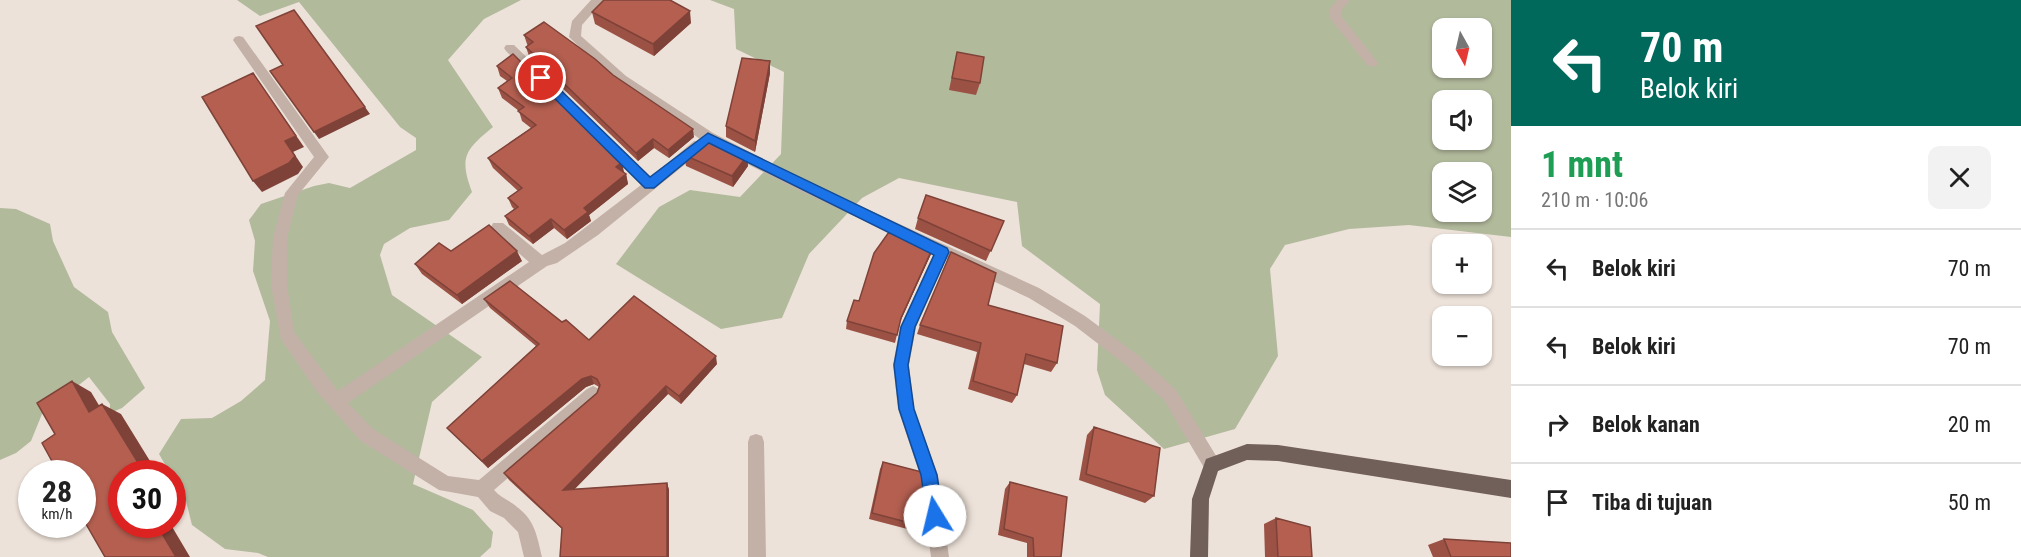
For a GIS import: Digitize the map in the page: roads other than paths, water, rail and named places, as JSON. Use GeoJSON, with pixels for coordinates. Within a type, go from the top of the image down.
{"type":"FeatureCollection","features":[{"type":"Feature","properties":{"kind":"main road"},"geometry":{"type":"LineString","coordinates":[[1199,557],[1199,497],[1204,479],[1212,465],[1247,452],[1278,453],[1511,489]]}},
{"type":"Feature","properties":{"kind":"street"},"geometry":{"type":"LineString","coordinates":[[598,0],[576,24],[575,37],[621,79],[708,137],[803,186],[1034,293],[1080,321],[1134,361],[1170,395],[1212,465]]}},
{"type":"Feature","properties":{"kind":"street"},"geometry":{"type":"LineString","coordinates":[[1344,0],[1335,10],[1336,18],[1372,63]]}},
{"type":"Feature","properties":{"kind":"street"},"geometry":{"type":"LineString","coordinates":[[239,40],[322,157],[292,193],[280,238],[279,285],[287,334],[336,402],[367,435],[445,484],[482,489],[496,505],[510,512],[526,526],[533,557]]}},
{"type":"Feature","properties":{"kind":"street"},"geometry":{"type":"LineString","coordinates":[[510,48],[649,184]]}},
{"type":"Feature","properties":{"kind":"street"},"geometry":{"type":"LineString","coordinates":[[336,402],[542,261],[552,261],[587,237],[708,137]]}},
{"type":"Feature","properties":{"kind":"street"},"geometry":{"type":"LineString","coordinates":[[498,227],[542,261]]}},
{"type":"Feature","properties":{"kind":"street"},"geometry":{"type":"LineString","coordinates":[[940,557],[929,475],[906,409],[901,365],[908,327],[942,252]]}},
{"type":"Feature","properties":{"kind":"street"},"geometry":{"type":"LineString","coordinates":[[482,489],[593,394]]}},
{"type":"Feature","properties":{"kind":"street"},"geometry":{"type":"LineString","coordinates":[[756,442],[757,557]]}}]}
